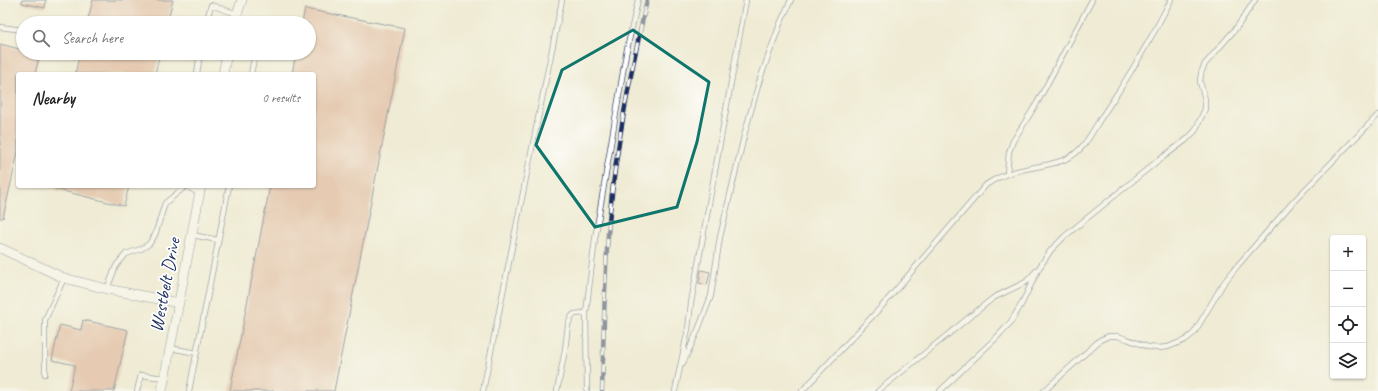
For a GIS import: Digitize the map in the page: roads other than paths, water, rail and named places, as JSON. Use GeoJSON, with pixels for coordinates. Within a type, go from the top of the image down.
{"type":"FeatureCollection","features":[{"type":"Feature","properties":{"kind":"street"},"geometry":{"type":"LineString","coordinates":[[237,16],[242,0]]}},
{"type":"Feature","properties":{"kind":"street"},"geometry":{"type":"LineString","coordinates":[[223,72],[226,60]]}},
{"type":"Feature","properties":{"kind":"street","name":"Westbelt Drive"},"geometry":{"type":"LineString","coordinates":[[162,391],[201,190]]}},
{"type":"Feature","properties":{"kind":"street"},"geometry":{"type":"LineString","coordinates":[[0,248],[64,278],[107,289],[179,303]]}},
{"type":"Feature","properties":{"kind":"lane"},"geometry":{"type":"LineString","coordinates":[[483,391],[562,0]]}},
{"type":"Feature","properties":{"kind":"lane"},"geometry":{"type":"LineString","coordinates":[[587,391],[586,313],[595,238],[626,54],[638,0]]}},
{"type":"Feature","properties":{"kind":"lane"},"geometry":{"type":"LineString","coordinates":[[675,391],[688,329],[691,303],[746,0]]}},
{"type":"Feature","properties":{"kind":"lane"},"geometry":{"type":"LineString","coordinates":[[680,370],[711,296],[716,273],[720,237],[745,132],[760,80],[780,24],[791,0]]}},
{"type":"Feature","properties":{"kind":"lane"},"geometry":{"type":"LineString","coordinates":[[1007,174],[1009,152],[1013,141],[1037,103],[1092,0]]}},
{"type":"Feature","properties":{"kind":"lane"},"geometry":{"type":"LineString","coordinates":[[802,391],[882,305],[986,185],[996,178],[1007,174],[1057,162],[1075,154],[1125,83],[1141,57],[1171,0]]}},
{"type":"Feature","properties":{"kind":"lane"},"geometry":{"type":"LineString","coordinates":[[940,391],[998,337],[1010,323],[1021,306],[1039,268],[1051,250],[1065,236],[1155,163],[1186,140],[1195,130],[1204,109],[1205,99],[1200,82],[1201,73],[1205,64],[1237,27],[1255,0]]}},
{"type":"Feature","properties":{"kind":"lane"},"geometry":{"type":"LineString","coordinates":[[208,16],[211,5],[229,16]]}},
{"type":"Feature","properties":{"kind":"lane"},"geometry":{"type":"LineString","coordinates":[[0,27],[16,29]]}},
{"type":"Feature","properties":{"kind":"lane"},"geometry":{"type":"LineString","coordinates":[[197,72],[199,60]]}},
{"type":"Feature","properties":{"kind":"lane"},"geometry":{"type":"LineString","coordinates":[[250,72],[253,60]]}},
{"type":"Feature","properties":{"kind":"lane"},"geometry":{"type":"LineString","coordinates":[[1044,391],[1100,340],[1109,336],[1127,339],[1143,345],[1158,348],[1168,347],[1185,340],[1194,333],[1223,284],[1243,259],[1294,201],[1378,115]]}},
{"type":"Feature","properties":{"kind":"lane"},"geometry":{"type":"LineString","coordinates":[[107,289],[116,266],[126,254],[141,249],[149,244],[155,235],[165,203],[184,188]]}},
{"type":"Feature","properties":{"kind":"lane"},"geometry":{"type":"LineString","coordinates":[[189,391],[229,188]]}},
{"type":"Feature","properties":{"kind":"lane"},"geometry":{"type":"LineString","coordinates":[[192,234],[218,240]]}},
{"type":"Feature","properties":{"kind":"lane"},"geometry":{"type":"LineString","coordinates":[[878,391],[993,298],[1026,282],[1039,268]]}},
{"type":"Feature","properties":{"kind":"lane"},"geometry":{"type":"LineString","coordinates":[[45,374],[45,320],[64,278]]}},
{"type":"Feature","properties":{"kind":"lane"},"geometry":{"type":"LineString","coordinates":[[557,391],[569,321],[574,314],[586,313]]}},
{"type":"Feature","properties":{"kind":"lane"},"geometry":{"type":"LineString","coordinates":[[170,348],[197,353]]}},
{"type":"Feature","properties":{"kind":"lane"},"geometry":{"type":"LineString","coordinates":[[137,391],[141,376],[165,378]]}},
{"type":"Feature","properties":{"kind":"railway"},"geometry":{"type":"LineString","coordinates":[[602,391],[606,257],[613,185],[625,106],[647,0]]}}]}
